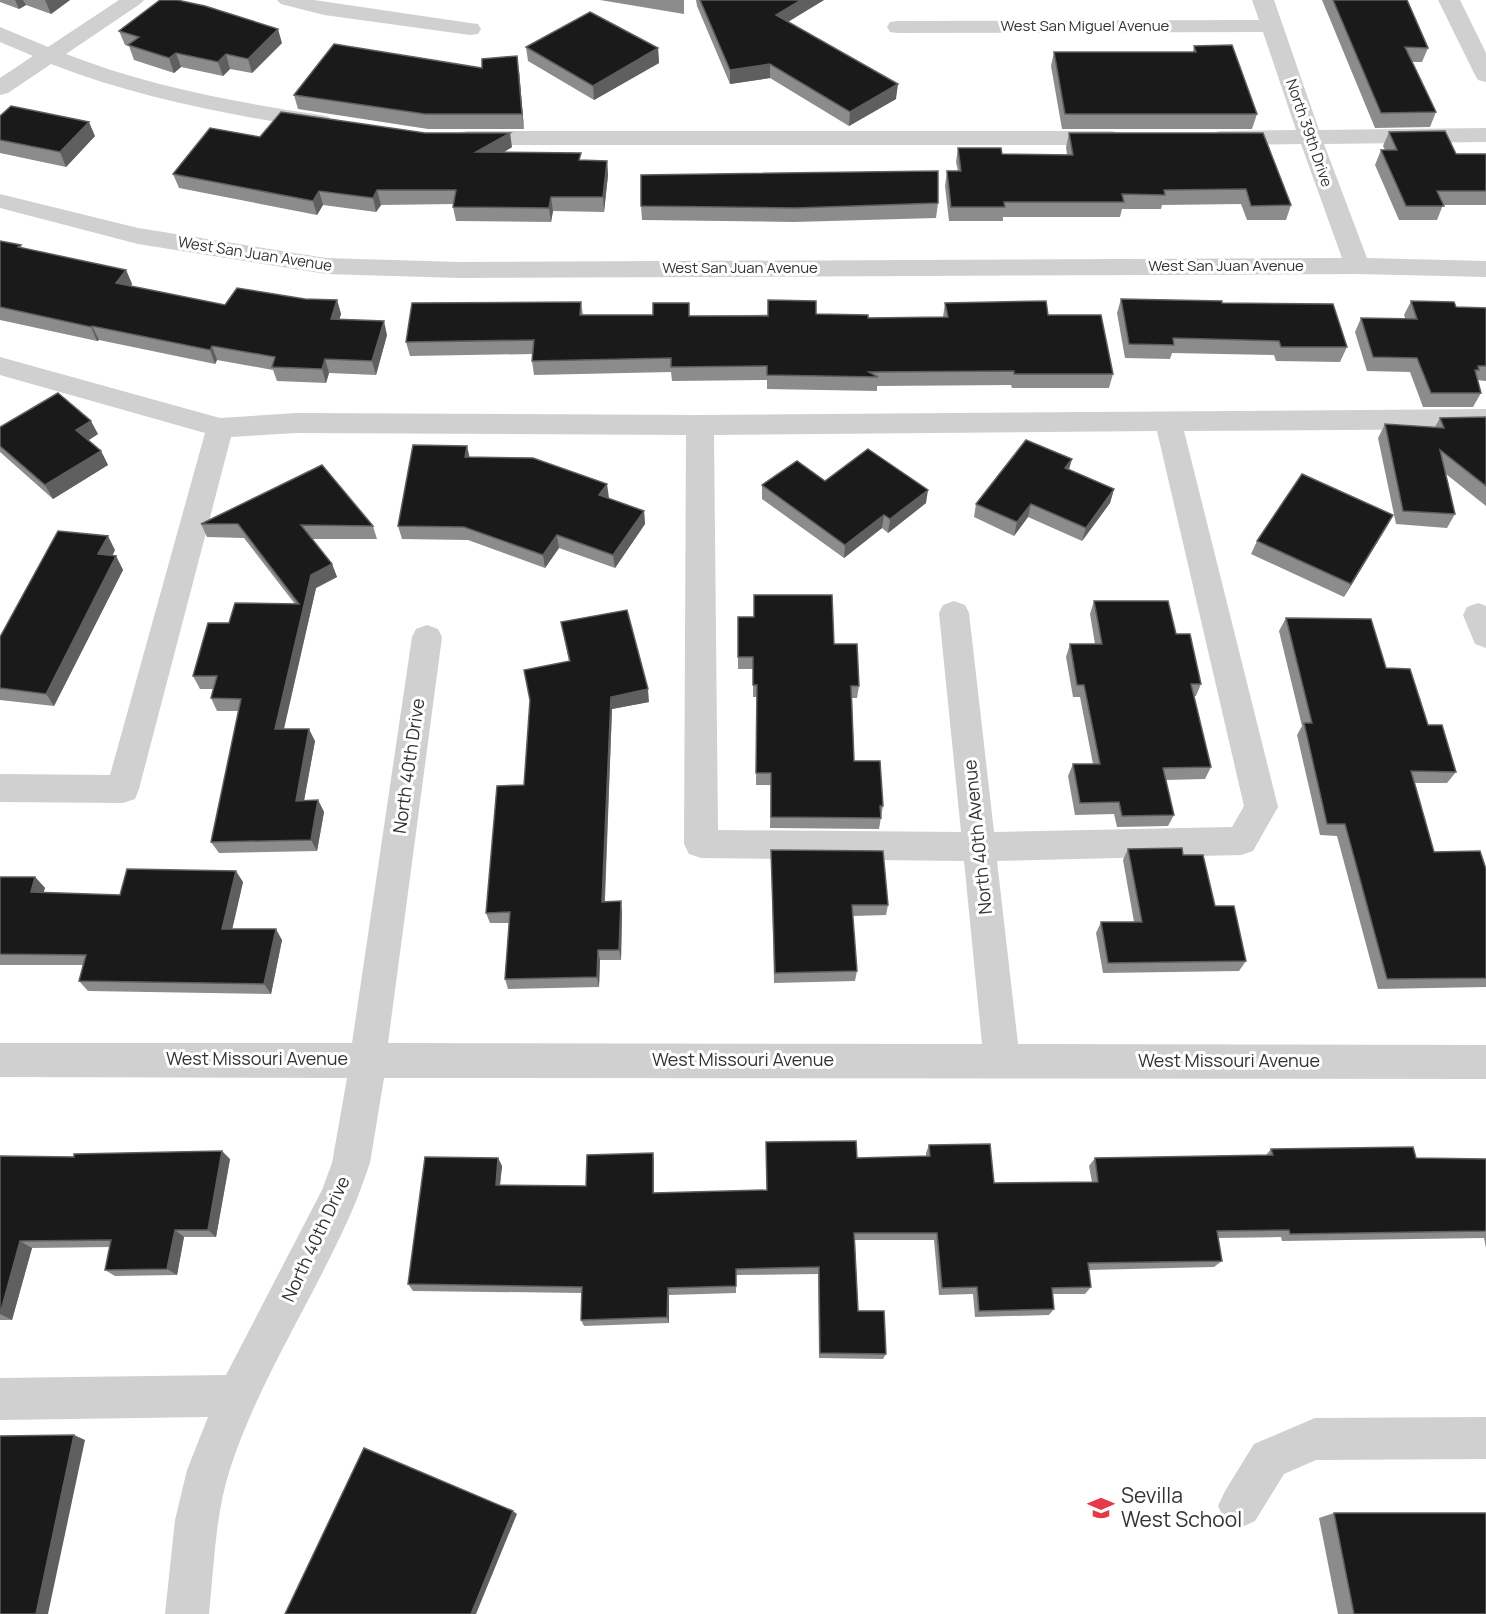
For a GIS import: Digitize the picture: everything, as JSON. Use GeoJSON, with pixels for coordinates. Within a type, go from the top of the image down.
{"type":"FeatureCollection","features":[{"type":"Feature","properties":{"kind":"street"},"geometry":{"type":"LineString","coordinates":[[0,88],[133,0]]}},
{"type":"Feature","properties":{"kind":"street"},"geometry":{"type":"LineString","coordinates":[[288,0],[324,9],[470,29]]}},
{"type":"Feature","properties":{"kind":"street","name":"North 39th Drive"},"geometry":{"type":"LineString","coordinates":[[1263,0],[1357,266]]}},
{"type":"Feature","properties":{"kind":"street"},"geometry":{"type":"LineString","coordinates":[[1449,0],[1486,75]]}},
{"type":"Feature","properties":{"kind":"street","name":"West San Miguel Avenue"},"geometry":{"type":"LineString","coordinates":[[898,27],[1272,26]]}},
{"type":"Feature","properties":{"kind":"street"},"geometry":{"type":"LineString","coordinates":[[0,34],[50,56],[157,92],[266,114],[347,126]]}},
{"type":"Feature","properties":{"kind":"street"},"geometry":{"type":"LineString","coordinates":[[1202,138],[1486,135]]}},
{"type":"Feature","properties":{"kind":"street"},"geometry":{"type":"LineString","coordinates":[[440,138],[1131,138]]}},
{"type":"Feature","properties":{"kind":"street","name":"West San Juan Avenue"},"geometry":{"type":"LineString","coordinates":[[0,201],[138,236],[326,266],[471,270],[1357,266],[1486,270]]}},
{"type":"Feature","properties":{"kind":"street"},"geometry":{"type":"LineString","coordinates":[[0,366],[220,428],[296,423],[700,425],[1486,419]]}},
{"type":"Feature","properties":{"kind":"street"},"geometry":{"type":"LineString","coordinates":[[700,425],[701,844],[979,847],[1240,841],[1260,807],[1168,421]]}},
{"type":"Feature","properties":{"kind":"street"},"geometry":{"type":"LineString","coordinates":[[0,788],[123,789],[220,428]]}},
{"type":"Feature","properties":{"kind":"street","name":"North 40th Avenue"},"geometry":{"type":"LineString","coordinates":[[954,613],[1002,1061]]}},
{"type":"Feature","properties":{"kind":"street","name":"North 40th Drive"},"geometry":{"type":"LineString","coordinates":[[187,1614],[197,1520],[208,1470],[238,1396],[338,1199],[351,1163],[427,637]]}},
{"type":"Feature","properties":{"kind":"street","name":"West Missouri Avenue"},"geometry":{"type":"LineString","coordinates":[[0,1060],[1486,1062]]}},
{"type":"Feature","properties":{"kind":"street"},"geometry":{"type":"LineString","coordinates":[[0,1399],[238,1396]]}},
{"type":"Feature","properties":{"kind":"street"},"geometry":{"type":"LineString","coordinates":[[1240,1506],[1269,1459],[1315,1439],[1486,1438]]}},
{"type":"Feature","properties":{"kind":"building"},"geometry":{"type":"Polygon","coordinates":[[[160,0],[177,0],[205,6],[278,29],[248,59],[226,54],[218,62],[176,53],[169,58],[128,45],[139,37],[119,31],[160,0]]]}},
{"type":"Feature","properties":{"kind":"building"},"geometry":{"type":"Polygon","coordinates":[[[700,0],[801,0],[776,15],[898,84],[850,112],[770,64],[730,70],[700,0]]]}},
{"type":"Feature","properties":{"kind":"building"},"geometry":{"type":"Polygon","coordinates":[[[1333,0],[1407,0],[1428,48],[1405,47],[1436,112],[1381,113],[1333,0]]]}},
{"type":"Feature","properties":{"kind":"building"},"geometry":{"type":"Polygon","coordinates":[[[590,12],[658,48],[593,86],[526,47],[590,12]]]}},
{"type":"Feature","properties":{"kind":"building"},"geometry":{"type":"Polygon","coordinates":[[[334,44],[482,68],[482,59],[517,56],[522,114],[425,114],[294,95],[334,44]]]}},
{"type":"Feature","properties":{"kind":"building"},"geometry":{"type":"Polygon","coordinates":[[[1232,45],[1257,114],[1065,114],[1054,52],[1196,52],[1194,46],[1232,45]]]}},
{"type":"Feature","properties":{"kind":"building"},"geometry":{"type":"Polygon","coordinates":[[[11,106],[89,122],[60,152],[0,140],[0,116],[11,106]]]}},
{"type":"Feature","properties":{"kind":"building"},"geometry":{"type":"Polygon","coordinates":[[[281,112],[425,133],[510,133],[476,152],[581,153],[579,160],[607,161],[603,197],[551,197],[549,208],[453,207],[456,190],[377,190],[373,198],[319,191],[313,201],[173,174],[210,128],[260,137],[281,112]]]}},
{"type":"Feature","properties":{"kind":"building"},"geometry":{"type":"Polygon","coordinates":[[[1445,131],[1456,154],[1486,154],[1486,191],[1437,191],[1444,206],[1406,206],[1381,150],[1397,150],[1389,132],[1445,131]]]}},
{"type":"Feature","properties":{"kind":"building"},"geometry":{"type":"Polygon","coordinates":[[[1069,133],[1263,133],[1291,205],[1251,206],[1246,189],[1164,190],[1165,195],[1122,194],[1124,202],[1004,202],[1005,207],[951,207],[947,171],[961,171],[958,148],[1001,148],[1002,154],[1073,155],[1069,133]]]}},
{"type":"Feature","properties":{"kind":"building"},"geometry":{"type":"Polygon","coordinates":[[[938,171],[938,203],[795,208],[641,206],[641,175],[938,171]]]}},
{"type":"Feature","properties":{"kind":"building"},"geometry":{"type":"Polygon","coordinates":[[[0,241],[21,245],[18,247],[126,270],[116,283],[225,305],[237,288],[305,299],[337,300],[331,319],[384,321],[372,361],[325,359],[322,369],[272,367],[275,357],[212,346],[210,350],[0,307],[0,241]]]}},
{"type":"Feature","properties":{"kind":"building"},"geometry":{"type":"Polygon","coordinates":[[[1121,299],[1333,304],[1347,347],[1281,347],[1279,341],[1173,338],[1174,345],[1129,344],[1121,299]]]}},
{"type":"Feature","properties":{"kind":"building"},"geometry":{"type":"Polygon","coordinates":[[[768,300],[816,301],[816,314],[868,315],[868,318],[948,317],[945,303],[1046,301],[1048,315],[1101,315],[1113,374],[1014,374],[1014,371],[869,372],[878,377],[767,375],[767,366],[671,367],[671,358],[532,361],[534,340],[406,342],[412,303],[581,302],[580,315],[653,315],[653,303],[689,303],[689,316],[768,316],[768,300]]]}},
{"type":"Feature","properties":{"kind":"building"},"geometry":{"type":"Polygon","coordinates":[[[1411,301],[1454,302],[1456,307],[1486,308],[1486,366],[1478,366],[1479,370],[1475,370],[1481,393],[1431,393],[1417,358],[1373,357],[1361,318],[1417,319],[1411,301]]]}},
{"type":"Feature","properties":{"kind":"building"},"geometry":{"type":"Polygon","coordinates":[[[58,393],[91,421],[76,430],[101,451],[45,485],[0,446],[0,427],[58,393]]]}},
{"type":"Feature","properties":{"kind":"building"},"geometry":{"type":"Polygon","coordinates":[[[1486,417],[1486,486],[1440,450],[1455,514],[1403,511],[1385,424],[1444,428],[1440,418],[1486,417]]]}},
{"type":"Feature","properties":{"kind":"building"},"geometry":{"type":"Polygon","coordinates":[[[1026,440],[1072,459],[1065,468],[1114,489],[1086,528],[1031,504],[1017,522],[976,504],[1026,440]]]}},
{"type":"Feature","properties":{"kind":"building"},"geometry":{"type":"Polygon","coordinates":[[[413,445],[467,446],[465,457],[533,458],[607,484],[599,495],[644,511],[613,555],[557,535],[543,555],[464,527],[398,526],[413,445]]]}},
{"type":"Feature","properties":{"kind":"building"},"geometry":{"type":"Polygon","coordinates":[[[868,449],[928,490],[890,519],[884,515],[845,545],[762,485],[797,461],[825,481],[868,449]]]}},
{"type":"Feature","properties":{"kind":"building"},"geometry":{"type":"Polygon","coordinates":[[[322,465],[373,526],[301,525],[332,564],[311,575],[275,729],[309,729],[296,801],[318,800],[311,840],[211,842],[241,699],[211,698],[217,676],[193,676],[208,623],[229,623],[235,603],[299,604],[238,524],[201,524],[322,465]]]}},
{"type":"Feature","properties":{"kind":"building"},"geometry":{"type":"Polygon","coordinates":[[[1302,474],[1393,515],[1351,584],[1257,541],[1302,474]]]}},
{"type":"Feature","properties":{"kind":"building"},"geometry":{"type":"Polygon","coordinates":[[[58,531],[108,536],[98,554],[116,556],[46,694],[0,688],[0,637],[58,531]]]}},
{"type":"Feature","properties":{"kind":"building"},"geometry":{"type":"Polygon","coordinates":[[[754,595],[832,595],[834,644],[857,644],[859,686],[851,686],[854,761],[880,761],[883,806],[880,806],[881,818],[771,817],[771,773],[756,773],[757,685],[753,685],[753,657],[738,657],[738,617],[754,617],[754,595]]]}},
{"type":"Feature","properties":{"kind":"building"},"geometry":{"type":"Polygon","coordinates":[[[1094,601],[1168,601],[1176,634],[1190,634],[1201,684],[1191,684],[1211,767],[1163,768],[1174,815],[1122,816],[1119,802],[1080,803],[1073,764],[1100,764],[1084,685],[1077,685],[1070,644],[1102,644],[1094,601]]]}},
{"type":"Feature","properties":{"kind":"building"},"geometry":{"type":"Polygon","coordinates":[[[627,610],[648,689],[611,697],[602,902],[621,901],[619,950],[598,950],[597,977],[505,979],[510,912],[486,913],[497,786],[524,785],[530,700],[524,670],[570,661],[561,622],[627,610]]]}},
{"type":"Feature","properties":{"kind":"building"},"geometry":{"type":"Polygon","coordinates":[[[1286,618],[1371,619],[1386,668],[1410,669],[1428,725],[1442,725],[1456,772],[1411,771],[1434,852],[1480,851],[1486,869],[1486,978],[1387,979],[1345,824],[1327,824],[1304,723],[1312,723],[1286,618]]]}},
{"type":"Feature","properties":{"kind":"building"},"geometry":{"type":"Polygon","coordinates":[[[1182,848],[1183,855],[1203,855],[1215,906],[1234,906],[1246,961],[1108,963],[1101,922],[1142,922],[1128,849],[1182,848]]]}},
{"type":"Feature","properties":{"kind":"building"},"geometry":{"type":"Polygon","coordinates":[[[771,850],[883,851],[888,905],[852,905],[857,971],[775,973],[771,850]]]}},
{"type":"Feature","properties":{"kind":"building"},"geometry":{"type":"Polygon","coordinates":[[[127,869],[236,871],[222,929],[276,929],[264,984],[79,981],[86,955],[0,954],[0,877],[35,877],[31,892],[120,895],[127,869]]]}},
{"type":"Feature","properties":{"kind":"building"},"geometry":{"type":"Polygon","coordinates":[[[856,1141],[857,1158],[930,1156],[929,1145],[990,1144],[994,1183],[1098,1182],[1095,1158],[1273,1155],[1271,1149],[1413,1147],[1416,1158],[1486,1159],[1486,1231],[1290,1234],[1289,1230],[1217,1231],[1222,1261],[1088,1263],[1091,1287],[1052,1288],[1054,1309],[979,1311],[977,1287],[942,1288],[937,1233],[854,1233],[858,1311],[884,1311],[886,1354],[820,1353],[819,1267],[736,1269],[736,1286],[668,1288],[667,1317],[581,1320],[582,1287],[408,1284],[425,1157],[498,1158],[496,1185],[586,1186],[587,1155],[653,1153],[653,1193],[767,1190],[766,1142],[856,1141]]]}},
{"type":"Feature","properties":{"kind":"building"},"geometry":{"type":"Polygon","coordinates":[[[222,1151],[208,1230],[175,1230],[167,1269],[105,1270],[111,1240],[20,1241],[0,1314],[0,1156],[74,1157],[74,1154],[222,1151]]]}},
{"type":"Feature","properties":{"kind":"building"},"geometry":{"type":"Polygon","coordinates":[[[74,1435],[36,1614],[0,1614],[0,1436],[74,1435]]]}},
{"type":"Feature","properties":{"kind":"building"},"geometry":{"type":"Polygon","coordinates":[[[364,1448],[513,1511],[471,1614],[285,1614],[364,1448]]]}},
{"type":"Feature","properties":{"kind":"building"},"geometry":{"type":"Polygon","coordinates":[[[1334,1513],[1486,1513],[1486,1614],[1354,1614],[1334,1513]]]}},
{"type":"Feature","properties":{"kind":"place","name":"Sevilla West School"},"geometry":{"type":"Point","coordinates":[1101,1508]}}]}
